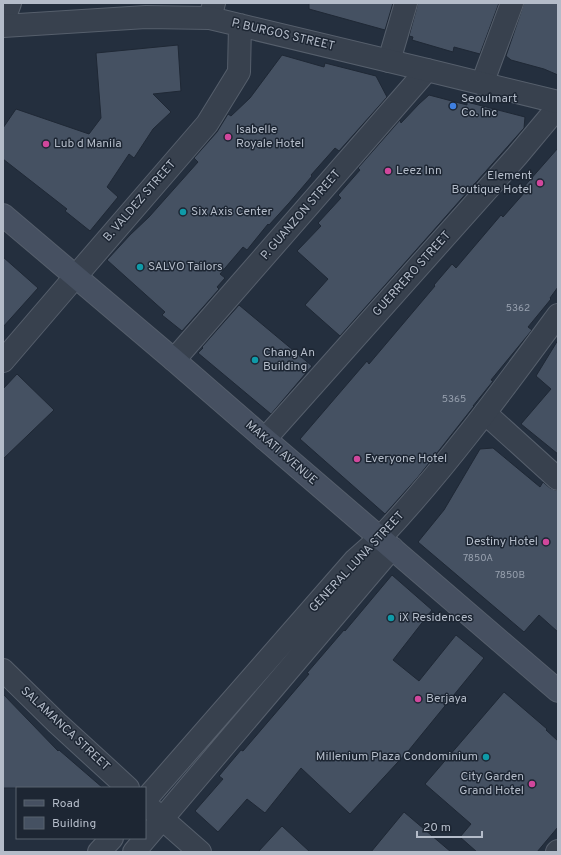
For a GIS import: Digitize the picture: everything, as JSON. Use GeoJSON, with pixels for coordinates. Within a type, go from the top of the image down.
{"type":"FeatureCollection","features":[{"type":"Feature","properties":{"kind":"main road","name":"MAKATI AVENUE"},"geometry":{"type":"LineString","coordinates":[[3,215],[174,360],[264,440],[558,691]]}},
{"type":"Feature","properties":{"kind":"street"},"geometry":{"type":"LineString","coordinates":[[3,22],[10,3]]}},
{"type":"Feature","properties":{"kind":"street"},"geometry":{"type":"LineString","coordinates":[[389,61],[406,3]]}},
{"type":"Feature","properties":{"kind":"street"},"geometry":{"type":"LineString","coordinates":[[482,84],[512,3]]}},
{"type":"Feature","properties":{"kind":"street","name":"P. BURGOS STREET"},"geometry":{"type":"LineString","coordinates":[[3,26],[146,17],[212,10],[240,25],[558,102]]}},
{"type":"Feature","properties":{"kind":"street","name":"B. VALDEZ STREET"},"geometry":{"type":"LineString","coordinates":[[3,361],[207,124],[239,72],[240,25]]}},
{"type":"Feature","properties":{"kind":"street","name":"P. GUANZON STREET"},"geometry":{"type":"LineString","coordinates":[[174,360],[427,70]]}},
{"type":"Feature","properties":{"kind":"street","name":"GUERRERO STREET"},"geometry":{"type":"LineString","coordinates":[[264,440],[512,162],[558,107]]}},
{"type":"Feature","properties":{"kind":"street","name":"GENERAL LUNA STREET"},"geometry":{"type":"LineString","coordinates":[[146,837],[386,543],[398,520],[485,413],[558,315]]}},
{"type":"Feature","properties":{"kind":"street"},"geometry":{"type":"LineString","coordinates":[[485,413],[558,478]]}},
{"type":"Feature","properties":{"kind":"street","name":"GENERAL LUNA STREET"},"geometry":{"type":"LineString","coordinates":[[146,801],[355,560],[386,543]]}},
{"type":"Feature","properties":{"kind":"street","name":"SALAMANCA STREET"},"geometry":{"type":"LineString","coordinates":[[3,670],[57,723],[127,787]]}},
{"type":"Feature","properties":{"kind":"street"},"geometry":{"type":"LineString","coordinates":[[146,803],[200,852]]}},
{"type":"Feature","properties":{"kind":"street"},"geometry":{"type":"LineString","coordinates":[[99,852],[111,839]]}},
{"type":"Feature","properties":{"kind":"street","name":"GENERAL LUNA STREET"},"geometry":{"type":"LineString","coordinates":[[134,852],[145,839]]}},
{"type":"Feature","properties":{"kind":"building"},"geometry":{"type":"Polygon","coordinates":[[[309,3],[393,3],[385,30],[309,9],[309,3]]]}},
{"type":"Feature","properties":{"kind":"building"},"geometry":{"type":"Polygon","coordinates":[[[418,3],[499,3],[480,54],[454,47],[453,52],[412,40],[413,37],[409,36],[418,3]]]}},
{"type":"Feature","properties":{"kind":"building"},"geometry":{"type":"Polygon","coordinates":[[[524,3],[558,3],[558,75],[544,69],[511,60],[506,56],[524,3]]]}},
{"type":"Feature","properties":{"kind":"building"},"geometry":{"type":"Polygon","coordinates":[[[178,45],[181,91],[153,94],[171,112],[153,129],[134,158],[129,154],[107,187],[118,197],[90,231],[65,211],[67,209],[3,159],[3,128],[16,109],[89,134],[101,118],[96,53],[178,45]]]}},
{"type":"Feature","properties":{"kind":"building"},"geometry":{"type":"Polygon","coordinates":[[[282,55],[324,67],[325,63],[376,76],[387,97],[339,151],[335,148],[247,250],[243,247],[220,274],[225,278],[217,287],[219,289],[182,331],[162,315],[165,312],[107,260],[149,217],[198,162],[194,158],[217,132],[228,114],[231,116],[250,98],[282,55]]]}},
{"type":"Feature","properties":{"kind":"building"},"geometry":{"type":"Polygon","coordinates":[[[429,95],[467,105],[467,102],[525,117],[524,128],[340,336],[305,305],[328,279],[297,251],[321,226],[318,223],[341,198],[338,195],[360,170],[358,168],[400,120],[401,123],[429,95]]]}},
{"type":"Feature","properties":{"kind":"building"},"geometry":{"type":"Polygon","coordinates":[[[558,148],[558,287],[550,298],[551,299],[528,327],[532,330],[491,380],[493,381],[418,477],[385,514],[300,439],[367,361],[369,364],[452,264],[456,268],[501,215],[503,217],[525,192],[522,189],[558,148]]]}},
{"type":"Feature","properties":{"kind":"building"},"geometry":{"type":"Polygon","coordinates":[[[3,257],[38,288],[3,327],[3,257]]]}},
{"type":"Feature","properties":{"kind":"building","name":"Chang An Building"},"geometry":{"type":"Polygon","coordinates":[[[239,305],[312,366],[271,414],[198,353],[239,305]]]}},
{"type":"Feature","properties":{"kind":"building"},"geometry":{"type":"Polygon","coordinates":[[[558,340],[558,454],[521,424],[551,389],[536,376],[558,340]]]}},
{"type":"Feature","properties":{"kind":"building"},"geometry":{"type":"Polygon","coordinates":[[[17,374],[54,410],[3,459],[3,389],[17,374]]]}},
{"type":"Feature","properties":{"kind":"building"},"geometry":{"type":"Polygon","coordinates":[[[493,448],[540,487],[543,482],[550,488],[558,491],[558,632],[539,615],[524,632],[418,542],[444,510],[480,449],[493,448]]]}},
{"type":"Feature","properties":{"kind":"building"},"geometry":{"type":"Polygon","coordinates":[[[392,575],[432,610],[393,660],[419,681],[456,635],[484,658],[409,750],[350,814],[301,768],[265,813],[247,799],[218,832],[195,811],[223,779],[219,776],[241,750],[243,751],[309,674],[307,673],[392,575]]]}},
{"type":"Feature","properties":{"kind":"building"},"geometry":{"type":"Polygon","coordinates":[[[504,692],[547,729],[546,730],[558,741],[558,827],[537,852],[477,852],[460,837],[471,824],[425,784],[504,692]]]}},
{"type":"Feature","properties":{"kind":"building"},"geometry":{"type":"Polygon","coordinates":[[[3,694],[58,751],[59,750],[102,787],[16,787],[3,788],[3,694]]]}},
{"type":"Feature","properties":{"kind":"building"},"geometry":{"type":"Polygon","coordinates":[[[404,812],[451,852],[371,852],[404,812]]]}},
{"type":"Feature","properties":{"kind":"building"},"geometry":{"type":"Polygon","coordinates":[[[282,826],[310,852],[258,852],[282,826]]]}},
{"type":"Feature","properties":{"kind":"place","name":"Seoulmart Co. Inc"},"geometry":{"type":"Point","coordinates":[453,106]}},
{"type":"Feature","properties":{"kind":"place","name":"Isabelle Royale Hotel"},"geometry":{"type":"Point","coordinates":[228,137]}},
{"type":"Feature","properties":{"kind":"place","name":"Lub d Manila"},"geometry":{"type":"Point","coordinates":[46,144]}},
{"type":"Feature","properties":{"kind":"place","name":"Leez Inn"},"geometry":{"type":"Point","coordinates":[388,171]}},
{"type":"Feature","properties":{"kind":"place","name":"Element Boutique Hotel"},"geometry":{"type":"Point","coordinates":[540,183]}},
{"type":"Feature","properties":{"kind":"place","name":"Six Axis Center"},"geometry":{"type":"Point","coordinates":[183,212]}},
{"type":"Feature","properties":{"kind":"place","name":"SALVO Tailors"},"geometry":{"type":"Point","coordinates":[140,267]}},
{"type":"Feature","properties":{"kind":"place","name":"Chang An Building"},"geometry":{"type":"Point","coordinates":[255,360]}},
{"type":"Feature","properties":{"kind":"place","name":"Everyone Hotel"},"geometry":{"type":"Point","coordinates":[357,459]}},
{"type":"Feature","properties":{"kind":"place","name":"Destiny Hotel"},"geometry":{"type":"Point","coordinates":[546,542]}},
{"type":"Feature","properties":{"kind":"place","name":"iX Residences"},"geometry":{"type":"Point","coordinates":[391,618]}},
{"type":"Feature","properties":{"kind":"place","name":"Berjaya"},"geometry":{"type":"Point","coordinates":[418,699]}},
{"type":"Feature","properties":{"kind":"place","name":"Millenium Plaza Condominium"},"geometry":{"type":"Point","coordinates":[486,757]}},
{"type":"Feature","properties":{"kind":"place","name":"City Garden Grand Hotel"},"geometry":{"type":"Point","coordinates":[532,784]}}]}
